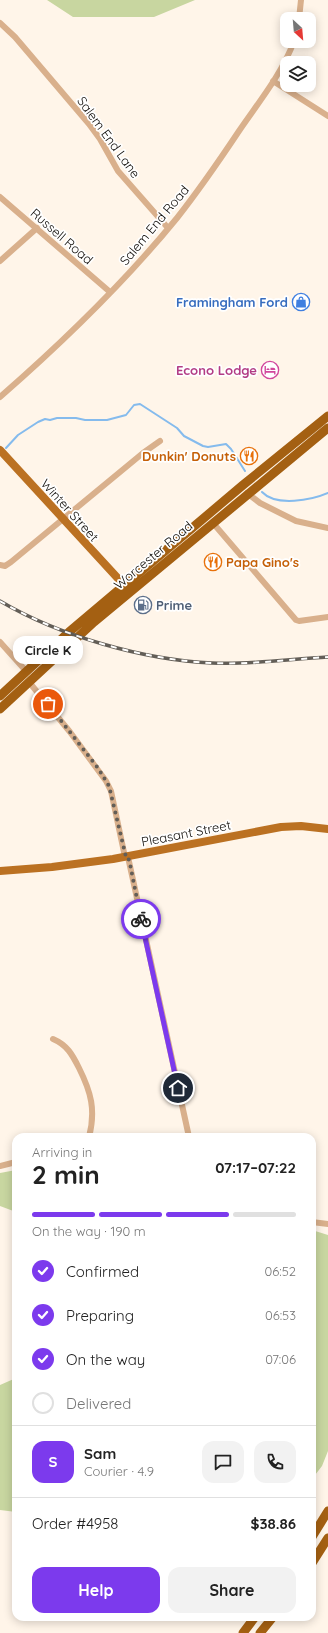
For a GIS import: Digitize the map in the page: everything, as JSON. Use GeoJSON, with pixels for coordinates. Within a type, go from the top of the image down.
{"type":"FeatureCollection","features":[{"type":"Feature","properties":{"kind":"highway","name":"Worcester Road"},"geometry":{"type":"LineString","coordinates":[[0,696],[68,632],[328,416]]}},
{"type":"Feature","properties":{"kind":"highway","name":"Worcester Road"},"geometry":{"type":"LineString","coordinates":[[0,708],[94,622],[247,493],[328,428]]}},
{"type":"Feature","properties":{"kind":"highway"},"geometry":{"type":"LineString","coordinates":[[316,1530],[328,1511]]}},
{"type":"Feature","properties":{"kind":"highway"},"geometry":{"type":"LineString","coordinates":[[316,1557],[328,1538]]}},
{"type":"Feature","properties":{"kind":"highway"},"geometry":{"type":"LineString","coordinates":[[243,1633],[252,1621]]}},
{"type":"Feature","properties":{"kind":"highway"},"geometry":{"type":"LineString","coordinates":[[260,1633],[270,1621]]}},
{"type":"Feature","properties":{"kind":"main road","name":"Winter Street"},"geometry":{"type":"LineString","coordinates":[[0,450],[124,585]]}},
{"type":"Feature","properties":{"kind":"main road","name":"Pleasant Street"},"geometry":{"type":"LineString","coordinates":[[0,871],[71,865],[127,857],[281,827],[301,826],[328,829]]}},
{"type":"Feature","properties":{"kind":"street"},"geometry":{"type":"LineString","coordinates":[[300,12],[301,0]]}},
{"type":"Feature","properties":{"kind":"street","name":"Salem End Lane"},"geometry":{"type":"LineString","coordinates":[[0,23],[15,37],[89,124],[100,139],[118,170],[168,228]]}},
{"type":"Feature","properties":{"kind":"street","name":"Salem End Road"},"geometry":{"type":"LineString","coordinates":[[0,397],[55,348],[110,292],[168,228],[198,190],[272,81],[285,61],[291,48]]}},
{"type":"Feature","properties":{"kind":"street"},"geometry":{"type":"LineString","coordinates":[[272,81],[328,116]]}},
{"type":"Feature","properties":{"kind":"street","name":"Russell Road"},"geometry":{"type":"LineString","coordinates":[[0,197],[110,292]]}},
{"type":"Feature","properties":{"kind":"street"},"geometry":{"type":"LineString","coordinates":[[0,260],[37,228]]}},
{"type":"Feature","properties":{"kind":"street"},"geometry":{"type":"LineString","coordinates":[[0,565],[4,566],[11,562],[143,453],[160,441]]}},
{"type":"Feature","properties":{"kind":"street"},"geometry":{"type":"LineString","coordinates":[[247,493],[260,503],[296,521],[328,528]]}},
{"type":"Feature","properties":{"kind":"street"},"geometry":{"type":"LineString","coordinates":[[213,523],[296,620],[328,618]]}},
{"type":"Feature","properties":{"kind":"street"},"geometry":{"type":"LineString","coordinates":[[0,642],[26,671]]}},
{"type":"Feature","properties":{"kind":"street"},"geometry":{"type":"LineString","coordinates":[[29,682],[66,726],[106,781],[111,791],[189,1133]]}},
{"type":"Feature","properties":{"kind":"street"},"geometry":{"type":"LineString","coordinates":[[53,1039],[64,1045],[72,1053],[90,1091],[93,1116],[90,1133]]}},
{"type":"Feature","properties":{"kind":"street"},"geometry":{"type":"LineString","coordinates":[[0,1166],[12,1163]]}},
{"type":"Feature","properties":{"kind":"street"},"geometry":{"type":"LineString","coordinates":[[316,1222],[328,1224]]}},
{"type":"Feature","properties":{"kind":"green space"},"geometry":{"type":"Polygon","coordinates":[[[47,0],[195,0],[154,17],[73,17],[47,0]]]}},
{"type":"Feature","properties":{"kind":"green space"},"geometry":{"type":"Polygon","coordinates":[[[12,1171],[12,1210],[0,1206],[0,1173],[12,1171]]]}},
{"type":"Feature","properties":{"kind":"green space"},"geometry":{"type":"Polygon","coordinates":[[[316,1231],[328,1235],[328,1451],[322,1466],[316,1474],[316,1231]]]}},
{"type":"Feature","properties":{"kind":"green space"},"geometry":{"type":"Polygon","coordinates":[[[12,1380],[12,1512],[0,1510],[0,1385],[12,1380]]]}},
{"type":"Feature","properties":{"kind":"waterway"},"geometry":{"type":"LineString","coordinates":[[6,448],[18,435],[45,419],[76,418],[85,420],[107,420],[126,415],[134,405],[140,404],[177,428],[184,436],[203,446],[208,447],[226,444],[231,449],[245,471]]}},
{"type":"Feature","properties":{"kind":"waterway"},"geometry":{"type":"LineString","coordinates":[[262,492],[268,497],[285,501],[304,500],[328,493]]}},
{"type":"Feature","properties":{"kind":"railway"},"geometry":{"type":"LineString","coordinates":[[0,601],[23,614],[75,635],[103,644],[158,657],[212,663],[256,663],[328,657]]}},
{"type":"Feature","properties":{"kind":"way so far"},"geometry":{"type":"LineString","coordinates":[[48,704],[98,768],[109,786],[113,797],[126,857],[128,857],[130,864],[141,919]]}},
{"type":"Feature","properties":{"kind":"place","name":"Framingham Ford"},"geometry":{"type":"Point","coordinates":[301,302]}},
{"type":"Feature","properties":{"kind":"place","name":"Econo Lodge"},"geometry":{"type":"Point","coordinates":[270,370]}},
{"type":"Feature","properties":{"kind":"place","name":"Dunkin' Donuts"},"geometry":{"type":"Point","coordinates":[249,456]}},
{"type":"Feature","properties":{"kind":"place","name":"Papa Gino's"},"geometry":{"type":"Point","coordinates":[213,562]}},
{"type":"Feature","properties":{"kind":"place","name":"Prime"},"geometry":{"type":"Point","coordinates":[143,605]}},
{"type":"Feature","properties":{"kind":"place","name":"Circle K"},"geometry":{"type":"Point","coordinates":[48,704]}},
{"type":"Feature","properties":{"kind":"route"},"geometry":{"type":"LineString","coordinates":[[141,919],[178,1088]]}}]}
